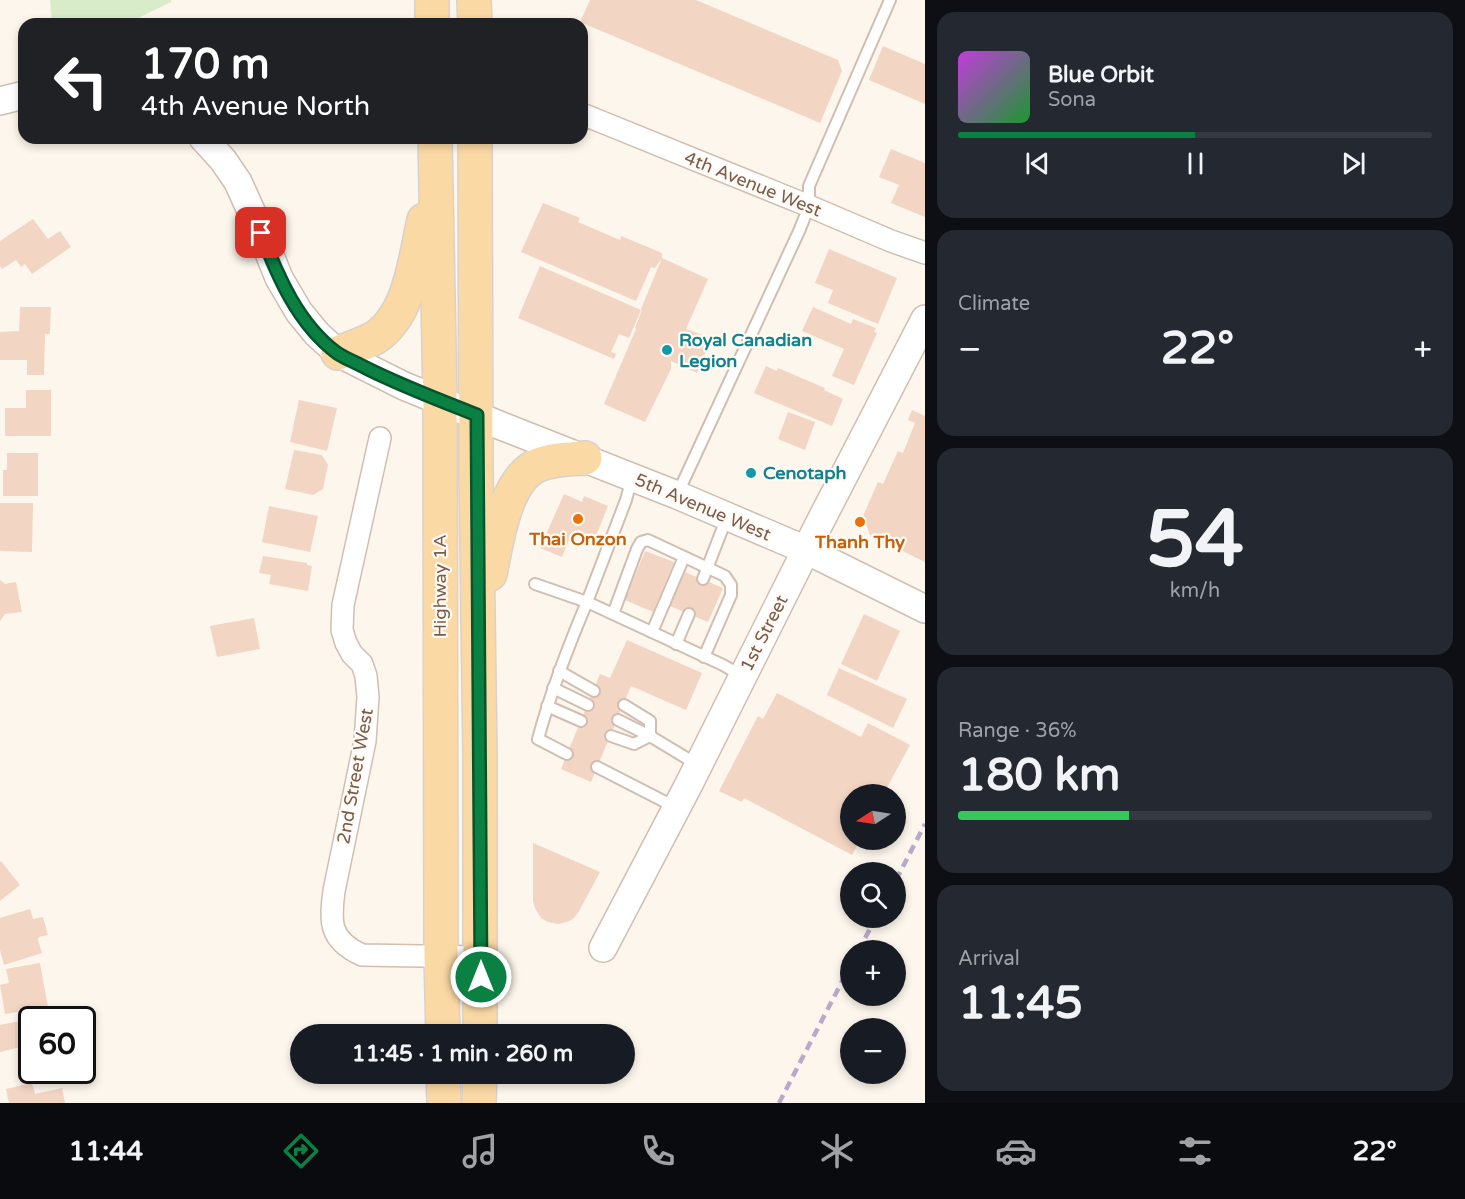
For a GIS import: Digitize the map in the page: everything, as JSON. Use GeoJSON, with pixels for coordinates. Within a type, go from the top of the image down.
{"type":"FeatureCollection","features":[{"type":"Feature","properties":{"kind":"main road"},"geometry":{"type":"LineString","coordinates":[[432,0],[432,18]]}},
{"type":"Feature","properties":{"kind":"main road"},"geometry":{"type":"LineString","coordinates":[[474,0],[475,18]]}},
{"type":"Feature","properties":{"kind":"main road","name":"Highway 1A"},"geometry":{"type":"LineString","coordinates":[[475,144],[480,1024]]}},
{"type":"Feature","properties":{"kind":"main road"},"geometry":{"type":"LineString","coordinates":[[338,353],[374,339],[386,329],[401,309],[409,287],[435,153]]}},
{"type":"Feature","properties":{"kind":"main road","name":"Highway 1A"},"geometry":{"type":"LineString","coordinates":[[435,153],[440,400],[443,1024]]}},
{"type":"Feature","properties":{"kind":"main road"},"geometry":{"type":"LineString","coordinates":[[479,622],[504,514],[512,493],[525,474],[538,466],[558,460],[585,458]]}},
{"type":"Feature","properties":{"kind":"main road"},"geometry":{"type":"LineString","coordinates":[[443,1084],[444,1103]]}},
{"type":"Feature","properties":{"kind":"main road"},"geometry":{"type":"LineString","coordinates":[[479,1103],[480,1084]]}},
{"type":"Feature","properties":{"kind":"street"},"geometry":{"type":"LineString","coordinates":[[0,101],[18,96]]}},
{"type":"Feature","properties":{"kind":"street","name":"4th Avenue West"},"geometry":{"type":"LineString","coordinates":[[588,116],[925,253]]}},
{"type":"Feature","properties":{"kind":"street","name":"5th Avenue West"},"geometry":{"type":"LineString","coordinates":[[209,144],[224,160],[238,182],[279,278],[299,312],[317,334],[338,353],[393,381],[677,495],[806,550],[925,609]]}},
{"type":"Feature","properties":{"kind":"street","name":"1st Street"},"geometry":{"type":"LineString","coordinates":[[603,948],[925,319]]}},
{"type":"Feature","properties":{"kind":"street","name":"2nd Street West"},"geometry":{"type":"LineString","coordinates":[[380,438],[343,605],[342,630],[352,654],[362,664],[368,697],[365,741],[334,891],[331,915],[334,931],[351,950],[362,955],[481,957]]}},
{"type":"Feature","properties":{"kind":"lane"},"geometry":{"type":"LineString","coordinates":[[677,495],[800,228],[808,206],[809,186],[890,0]]}},
{"type":"Feature","properties":{"kind":"lane"},"geometry":{"type":"LineString","coordinates":[[567,754],[538,739],[559,671],[633,477]]}},
{"type":"Feature","properties":{"kind":"lane"},"geometry":{"type":"LineString","coordinates":[[703,579],[727,516]]}},
{"type":"Feature","properties":{"kind":"lane"},"geometry":{"type":"LineString","coordinates":[[613,614],[641,542],[648,540],[684,556],[725,576],[731,585],[731,595],[704,657]]}},
{"type":"Feature","properties":{"kind":"lane"},"geometry":{"type":"LineString","coordinates":[[652,632],[684,556]]}},
{"type":"Feature","properties":{"kind":"lane"},"geometry":{"type":"LineString","coordinates":[[535,584],[587,602],[723,665],[743,677]]}},
{"type":"Feature","properties":{"kind":"lane"},"geometry":{"type":"LineString","coordinates":[[676,644],[689,614]]}},
{"type":"Feature","properties":{"kind":"lane"},"geometry":{"type":"LineString","coordinates":[[559,671],[594,691]]}},
{"type":"Feature","properties":{"kind":"lane"},"geometry":{"type":"LineString","coordinates":[[553,688],[588,705]]}},
{"type":"Feature","properties":{"kind":"lane"},"geometry":{"type":"LineString","coordinates":[[624,705],[650,721],[650,736]]}},
{"type":"Feature","properties":{"kind":"lane"},"geometry":{"type":"LineString","coordinates":[[547,706],[581,721]]}},
{"type":"Feature","properties":{"kind":"lane"},"geometry":{"type":"LineString","coordinates":[[618,720],[698,765]]}},
{"type":"Feature","properties":{"kind":"lane"},"geometry":{"type":"LineString","coordinates":[[611,736],[634,744],[650,736]]}},
{"type":"Feature","properties":{"kind":"lane"},"geometry":{"type":"LineString","coordinates":[[597,767],[676,808]]}},
{"type":"Feature","properties":{"kind":"green space"},"geometry":{"type":"Polygon","coordinates":[[[50,0],[171,0],[138,18],[52,18],[50,0]]]}},
{"type":"Feature","properties":{"kind":"building"},"geometry":{"type":"Polygon","coordinates":[[[590,0],[696,0],[838,60],[842,71],[820,123],[588,25],[588,18],[582,18],[590,0]]]}},
{"type":"Feature","properties":{"kind":"building"},"geometry":{"type":"Polygon","coordinates":[[[883,46],[925,64],[925,104],[869,80],[883,46]]]}},
{"type":"Feature","properties":{"kind":"building"},"geometry":{"type":"Polygon","coordinates":[[[891,149],[925,163],[925,217],[891,203],[899,185],[879,177],[891,149]]]}},
{"type":"Feature","properties":{"kind":"building"},"geometry":{"type":"Polygon","coordinates":[[[543,203],[580,218],[578,222],[620,240],[621,236],[662,253],[662,258],[655,268],[651,267],[636,301],[521,252],[543,203]]]}},
{"type":"Feature","properties":{"kind":"building"},"geometry":{"type":"Polygon","coordinates":[[[33,219],[48,239],[60,231],[71,247],[32,274],[25,264],[21,267],[16,260],[2,269],[0,241],[33,219]]]}},
{"type":"Feature","properties":{"kind":"building"},"geometry":{"type":"Polygon","coordinates":[[[829,249],[897,278],[878,324],[828,303],[833,290],[815,283],[829,249]]]}},
{"type":"Feature","properties":{"kind":"building","name":"Royal Canadian Legion"},"geometry":{"type":"Polygon","coordinates":[[[662,258],[708,279],[686,329],[711,338],[697,373],[671,361],[671,369],[645,422],[604,404],[636,329],[641,309],[662,258]]]}},
{"type":"Feature","properties":{"kind":"building"},"geometry":{"type":"Polygon","coordinates":[[[540,266],[641,310],[629,338],[619,334],[611,352],[616,354],[614,359],[518,318],[540,266]]]}},
{"type":"Feature","properties":{"kind":"building"},"geometry":{"type":"Polygon","coordinates":[[[20,307],[51,307],[50,334],[45,334],[44,375],[27,375],[27,360],[0,360],[0,332],[19,331],[20,307]]]}},
{"type":"Feature","properties":{"kind":"building"},"geometry":{"type":"Polygon","coordinates":[[[813,307],[851,324],[853,319],[876,328],[874,332],[877,333],[854,385],[832,376],[844,349],[802,331],[813,307]]]}},
{"type":"Feature","properties":{"kind":"building"},"geometry":{"type":"Polygon","coordinates":[[[766,366],[777,371],[778,368],[825,388],[824,390],[843,399],[832,426],[754,393],[766,366]]]}},
{"type":"Feature","properties":{"kind":"building"},"geometry":{"type":"Polygon","coordinates":[[[26,390],[51,390],[51,436],[5,436],[5,408],[26,408],[26,390]]]}},
{"type":"Feature","properties":{"kind":"building"},"geometry":{"type":"Polygon","coordinates":[[[299,400],[337,408],[327,451],[290,442],[299,400]]]}},
{"type":"Feature","properties":{"kind":"building"},"geometry":{"type":"Polygon","coordinates":[[[912,410],[925,416],[925,562],[870,535],[863,516],[878,482],[883,484],[898,451],[903,453],[915,423],[908,420],[912,410]]]}},
{"type":"Feature","properties":{"kind":"building"},"geometry":{"type":"Polygon","coordinates":[[[788,412],[815,422],[805,450],[778,439],[788,412]]]}},
{"type":"Feature","properties":{"kind":"building"},"geometry":{"type":"Polygon","coordinates":[[[294,450],[322,455],[328,465],[323,489],[313,495],[285,489],[294,450]]]}},
{"type":"Feature","properties":{"kind":"building"},"geometry":{"type":"Polygon","coordinates":[[[7,453],[38,453],[38,496],[3,496],[3,470],[7,470],[7,453]]]}},
{"type":"Feature","properties":{"kind":"building","name":"Thai Onzon"},"geometry":{"type":"Polygon","coordinates":[[[564,494],[582,502],[584,496],[608,506],[594,541],[572,532],[562,557],[540,548],[564,494]]]}},
{"type":"Feature","properties":{"kind":"building"},"geometry":{"type":"Polygon","coordinates":[[[0,503],[33,503],[32,552],[0,551],[0,503]]]}},
{"type":"Feature","properties":{"kind":"building"},"geometry":{"type":"Polygon","coordinates":[[[269,506],[318,516],[310,552],[262,542],[269,506]]]}},
{"type":"Feature","properties":{"kind":"building"},"geometry":{"type":"Polygon","coordinates":[[[645,551],[674,562],[653,612],[625,600],[645,551]]]}},
{"type":"Feature","properties":{"kind":"building"},"geometry":{"type":"Polygon","coordinates":[[[263,556],[307,563],[312,566],[308,591],[269,584],[271,575],[259,573],[263,556]]]}},
{"type":"Feature","properties":{"kind":"building"},"geometry":{"type":"Polygon","coordinates":[[[685,572],[723,588],[708,622],[670,606],[685,572]]]}},
{"type":"Feature","properties":{"kind":"building"},"geometry":{"type":"Polygon","coordinates":[[[0,580],[5,584],[16,582],[22,612],[5,614],[0,621],[0,580]]]}},
{"type":"Feature","properties":{"kind":"building"},"geometry":{"type":"Polygon","coordinates":[[[864,614],[900,631],[877,681],[841,664],[864,614]]]}},
{"type":"Feature","properties":{"kind":"building"},"geometry":{"type":"Polygon","coordinates":[[[254,618],[260,649],[217,657],[210,626],[254,618]]]}},
{"type":"Feature","properties":{"kind":"building"},"geometry":{"type":"Polygon","coordinates":[[[627,640],[702,673],[686,710],[631,686],[591,782],[561,769],[600,674],[610,678],[627,640]]]}},
{"type":"Feature","properties":{"kind":"building"},"geometry":{"type":"Polygon","coordinates":[[[839,668],[907,699],[893,728],[827,695],[839,668]]]}},
{"type":"Feature","properties":{"kind":"building"},"geometry":{"type":"Polygon","coordinates":[[[777,693],[861,737],[868,723],[910,745],[889,784],[840,784],[840,849],[744,798],[742,802],[719,791],[758,716],[763,719],[777,693]]]}},
{"type":"Feature","properties":{"kind":"building"},"geometry":{"type":"Polygon","coordinates":[[[533,843],[600,872],[578,913],[567,922],[558,924],[548,922],[541,918],[535,908],[533,843]]]}},
{"type":"Feature","properties":{"kind":"building"},"geometry":{"type":"Polygon","coordinates":[[[843,850],[855,850],[852,855],[843,850]]]}},
{"type":"Feature","properties":{"kind":"building"},"geometry":{"type":"Polygon","coordinates":[[[0,862],[20,885],[0,901],[0,862]]]}},
{"type":"Feature","properties":{"kind":"building"},"geometry":{"type":"Polygon","coordinates":[[[30,909],[33,919],[43,917],[48,935],[39,937],[38,940],[42,953],[4,965],[0,950],[0,918],[30,909]]]}},
{"type":"Feature","properties":{"kind":"building"},"geometry":{"type":"Polygon","coordinates":[[[40,963],[48,1006],[18,1006],[18,1012],[5,1014],[0,985],[9,983],[6,969],[40,963]]]}},
{"type":"Feature","properties":{"kind":"building"},"geometry":{"type":"Polygon","coordinates":[[[18,1021],[18,1048],[0,1052],[0,1025],[18,1021]]]}},
{"type":"Feature","properties":{"kind":"building"},"geometry":{"type":"Polygon","coordinates":[[[32,1084],[35,1094],[62,1088],[65,1103],[9,1103],[6,1089],[32,1084]]]}},
{"type":"Feature","properties":{"kind":"railway"},"geometry":{"type":"LineString","coordinates":[[905,862],[925,824]]}},
{"type":"Feature","properties":{"kind":"railway"},"geometry":{"type":"LineString","coordinates":[[864,940],[871,928]]}},
{"type":"Feature","properties":{"kind":"railway"},"geometry":{"type":"LineString","coordinates":[[779,1103],[840,985]]}},
{"type":"Feature","properties":{"kind":"place","name":"Royal Canadian Legion"},"geometry":{"type":"Point","coordinates":[667,350]}},
{"type":"Feature","properties":{"kind":"place","name":"Cenotaph"},"geometry":{"type":"Point","coordinates":[751,473]}},
{"type":"Feature","properties":{"kind":"place","name":"Thai Onzon"},"geometry":{"type":"Point","coordinates":[578,519]}},
{"type":"Feature","properties":{"kind":"place","name":"Thanh Thy"},"geometry":{"type":"Point","coordinates":[860,522]}},
{"type":"Feature","properties":{"kind":"route"},"geometry":{"type":"LineString","coordinates":[[261,233],[279,278],[299,312],[317,334],[338,353],[393,381],[477,415],[481,977]]}}]}
